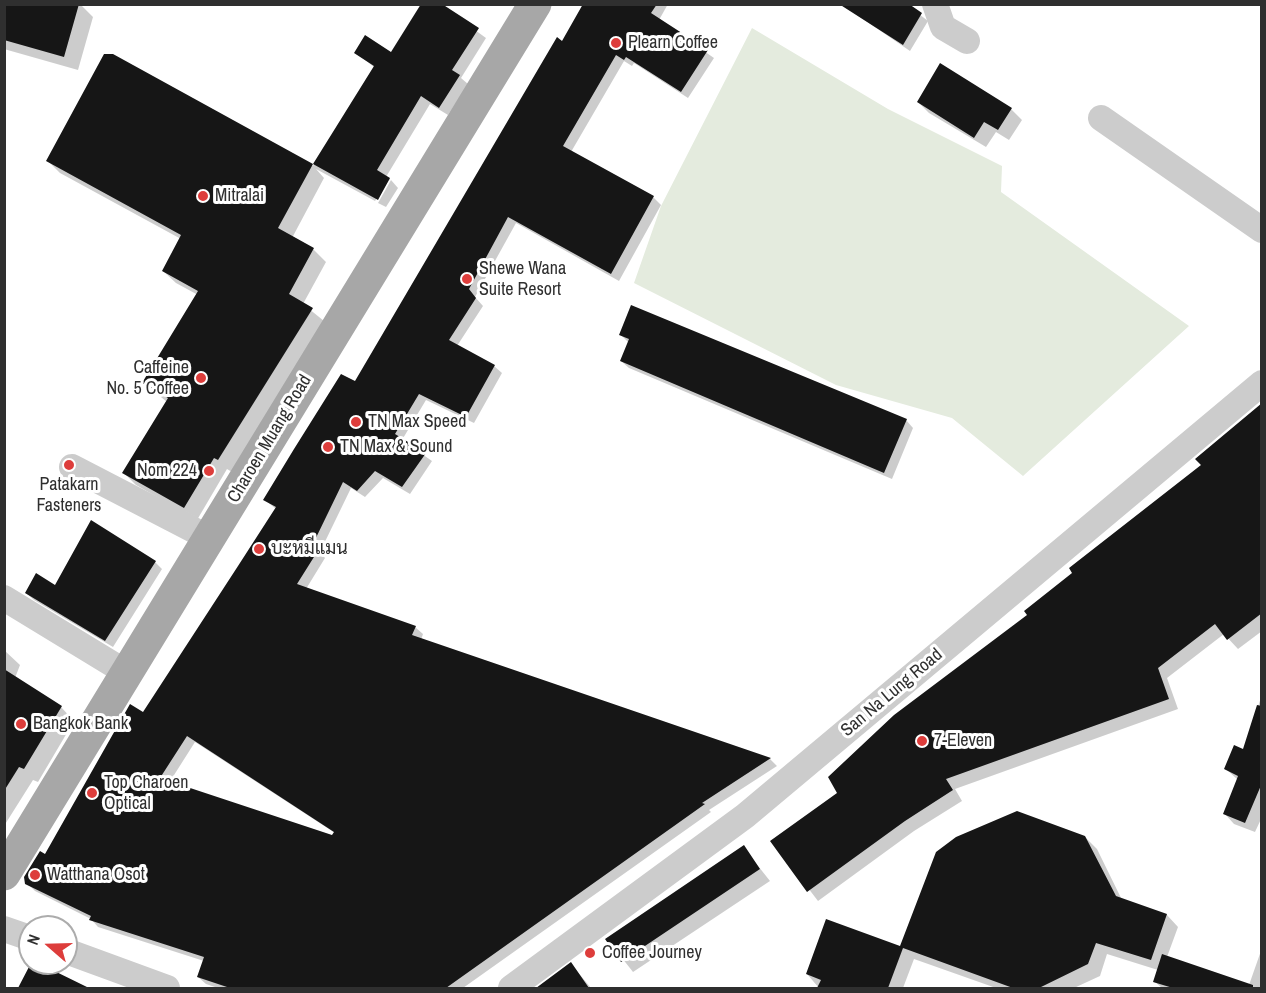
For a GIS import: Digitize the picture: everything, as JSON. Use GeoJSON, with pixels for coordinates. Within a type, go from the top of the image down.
{"type":"FeatureCollection","features":[{"type":"Feature","properties":{"kind":"main road","name":"Charoen Muang Road"},"geometry":{"type":"LineString","coordinates":[[4,874],[535,4]]}},
{"type":"Feature","properties":{"kind":"street"},"geometry":{"type":"LineString","coordinates":[[934,4],[944,27],[967,41]]}},
{"type":"Feature","properties":{"kind":"street"},"geometry":{"type":"LineString","coordinates":[[1101,118],[1262,230]]}},
{"type":"Feature","properties":{"kind":"street","name":"San Na Lung Road"},"geometry":{"type":"LineString","coordinates":[[511,988],[745,816],[1262,383]]}},
{"type":"Feature","properties":{"kind":"street"},"geometry":{"type":"LineString","coordinates":[[72,467],[209,538]]}},
{"type":"Feature","properties":{"kind":"street"},"geometry":{"type":"LineString","coordinates":[[4,598],[127,673]]}},
{"type":"Feature","properties":{"kind":"street"},"geometry":{"type":"LineString","coordinates":[[78,955],[167,988]]}},
{"type":"Feature","properties":{"kind":"shaded area"},"geometry":{"type":"Polygon","coordinates":[[[752,28],[888,109],[1002,166],[1001,192],[1189,326],[1023,476],[952,418],[836,385],[634,283],[661,206],[752,28]]]}},
{"type":"Feature","properties":{"kind":"building"},"geometry":{"type":"Polygon","coordinates":[[[4,4],[79,4],[64,57],[4,40],[4,4]]]}},
{"type":"Feature","properties":{"kind":"building"},"geometry":{"type":"Polygon","coordinates":[[[421,4],[442,4],[479,28],[452,70],[460,75],[439,108],[421,96],[377,170],[390,178],[378,200],[313,164],[374,66],[354,53],[365,35],[391,52],[421,4]]]}},
{"type":"Feature","properties":{"kind":"building"},"geometry":{"type":"Polygon","coordinates":[[[583,4],[657,4],[651,13],[708,50],[681,92],[626,57],[624,60],[616,55],[563,146],[654,196],[611,274],[508,217],[469,289],[476,298],[449,340],[495,365],[466,417],[419,394],[395,434],[426,453],[402,487],[375,471],[357,491],[343,482],[312,546],[319,549],[297,584],[416,626],[412,635],[771,758],[702,803],[705,804],[446,988],[230,988],[197,977],[204,957],[89,920],[91,916],[25,884],[24,877],[40,851],[45,854],[130,704],[143,712],[276,507],[263,500],[294,449],[341,374],[355,381],[557,37],[562,41],[583,4]],[[187,736],[160,778],[332,835],[334,832],[187,736]]]}},
{"type":"Feature","properties":{"kind":"building"},"geometry":{"type":"Polygon","coordinates":[[[839,4],[909,4],[922,13],[903,45],[839,4]]]}},
{"type":"Feature","properties":{"kind":"building"},"geometry":{"type":"Polygon","coordinates":[[[104,54],[113,54],[313,164],[278,228],[314,248],[289,294],[313,308],[218,460],[214,458],[184,508],[122,473],[168,398],[142,383],[198,291],[162,271],[181,235],[46,161],[104,54]]]}},
{"type":"Feature","properties":{"kind":"building"},"geometry":{"type":"Polygon","coordinates":[[[940,63],[1012,108],[998,130],[984,122],[974,138],[917,102],[940,63]]]}},
{"type":"Feature","properties":{"kind":"building"},"geometry":{"type":"Polygon","coordinates":[[[631,305],[907,419],[884,473],[620,361],[629,339],[619,335],[631,305]]]}},
{"type":"Feature","properties":{"kind":"building"},"geometry":{"type":"Polygon","coordinates":[[[1262,403],[1262,613],[1227,640],[1215,624],[1158,668],[1169,699],[946,779],[953,790],[905,821],[807,892],[770,841],[837,793],[828,777],[894,715],[1027,615],[1024,611],[1072,573],[1069,568],[1201,465],[1195,459],[1262,403]]]}},
{"type":"Feature","properties":{"kind":"building"},"geometry":{"type":"Polygon","coordinates":[[[91,520],[156,561],[105,641],[25,593],[36,573],[55,585],[91,520]]]}},
{"type":"Feature","properties":{"kind":"building"},"geometry":{"type":"Polygon","coordinates":[[[4,669],[62,706],[24,769],[19,767],[4,791],[4,669]]]}},
{"type":"Feature","properties":{"kind":"building"},"geometry":{"type":"Polygon","coordinates":[[[1257,705],[1262,706],[1262,783],[1245,823],[1223,814],[1238,776],[1224,769],[1234,745],[1243,749],[1257,705]]]}},
{"type":"Feature","properties":{"kind":"building"},"geometry":{"type":"Polygon","coordinates":[[[1017,811],[1085,836],[1116,896],[1167,914],[1151,960],[1096,943],[1088,964],[1039,988],[1013,988],[903,948],[888,988],[817,988],[821,980],[806,974],[826,919],[900,946],[936,852],[956,837],[1017,811]]]}},
{"type":"Feature","properties":{"kind":"building"},"geometry":{"type":"Polygon","coordinates":[[[744,845],[760,869],[621,962],[605,939],[744,845]]]}},
{"type":"Feature","properties":{"kind":"building"},"geometry":{"type":"Polygon","coordinates":[[[1162,954],[1253,985],[1253,988],[1173,988],[1153,982],[1162,954]]]}},
{"type":"Feature","properties":{"kind":"building"},"geometry":{"type":"Polygon","coordinates":[[[571,962],[589,988],[536,988],[571,962]]]}},
{"type":"Feature","properties":{"kind":"building"},"geometry":{"type":"Polygon","coordinates":[[[25,975],[62,975],[89,988],[18,988],[25,975]]]}},
{"type":"Feature","properties":{"kind":"place","name":"Plearn Coffee"},"geometry":{"type":"Point","coordinates":[616,43]}},
{"type":"Feature","properties":{"kind":"place","name":"Mitralai"},"geometry":{"type":"Point","coordinates":[203,196]}},
{"type":"Feature","properties":{"kind":"place","name":"Shewe Wana Suite Resort"},"geometry":{"type":"Point","coordinates":[467,279]}},
{"type":"Feature","properties":{"kind":"place","name":"Caffeine No. 5 Coffee"},"geometry":{"type":"Point","coordinates":[201,378]}},
{"type":"Feature","properties":{"kind":"place","name":"TN Max Speed"},"geometry":{"type":"Point","coordinates":[356,422]}},
{"type":"Feature","properties":{"kind":"place","name":"TN Max & Sound"},"geometry":{"type":"Point","coordinates":[328,447]}},
{"type":"Feature","properties":{"kind":"place","name":"Patakarn Fasteners"},"geometry":{"type":"Point","coordinates":[69,465]}},
{"type":"Feature","properties":{"kind":"place","name":"Nom 224"},"geometry":{"type":"Point","coordinates":[209,471]}},
{"type":"Feature","properties":{"kind":"place","name":"บะหมีแมน"},"geometry":{"type":"Point","coordinates":[259,549]}},
{"type":"Feature","properties":{"kind":"place","name":"Bangkok Bank"},"geometry":{"type":"Point","coordinates":[21,724]}},
{"type":"Feature","properties":{"kind":"place","name":"7-Eleven"},"geometry":{"type":"Point","coordinates":[922,741]}},
{"type":"Feature","properties":{"kind":"place","name":"Top Charoen Optical"},"geometry":{"type":"Point","coordinates":[92,793]}},
{"type":"Feature","properties":{"kind":"place","name":"Watthana Osot"},"geometry":{"type":"Point","coordinates":[35,875]}},
{"type":"Feature","properties":{"kind":"place","name":"Coffee Journey"},"geometry":{"type":"Point","coordinates":[590,953]}}]}
